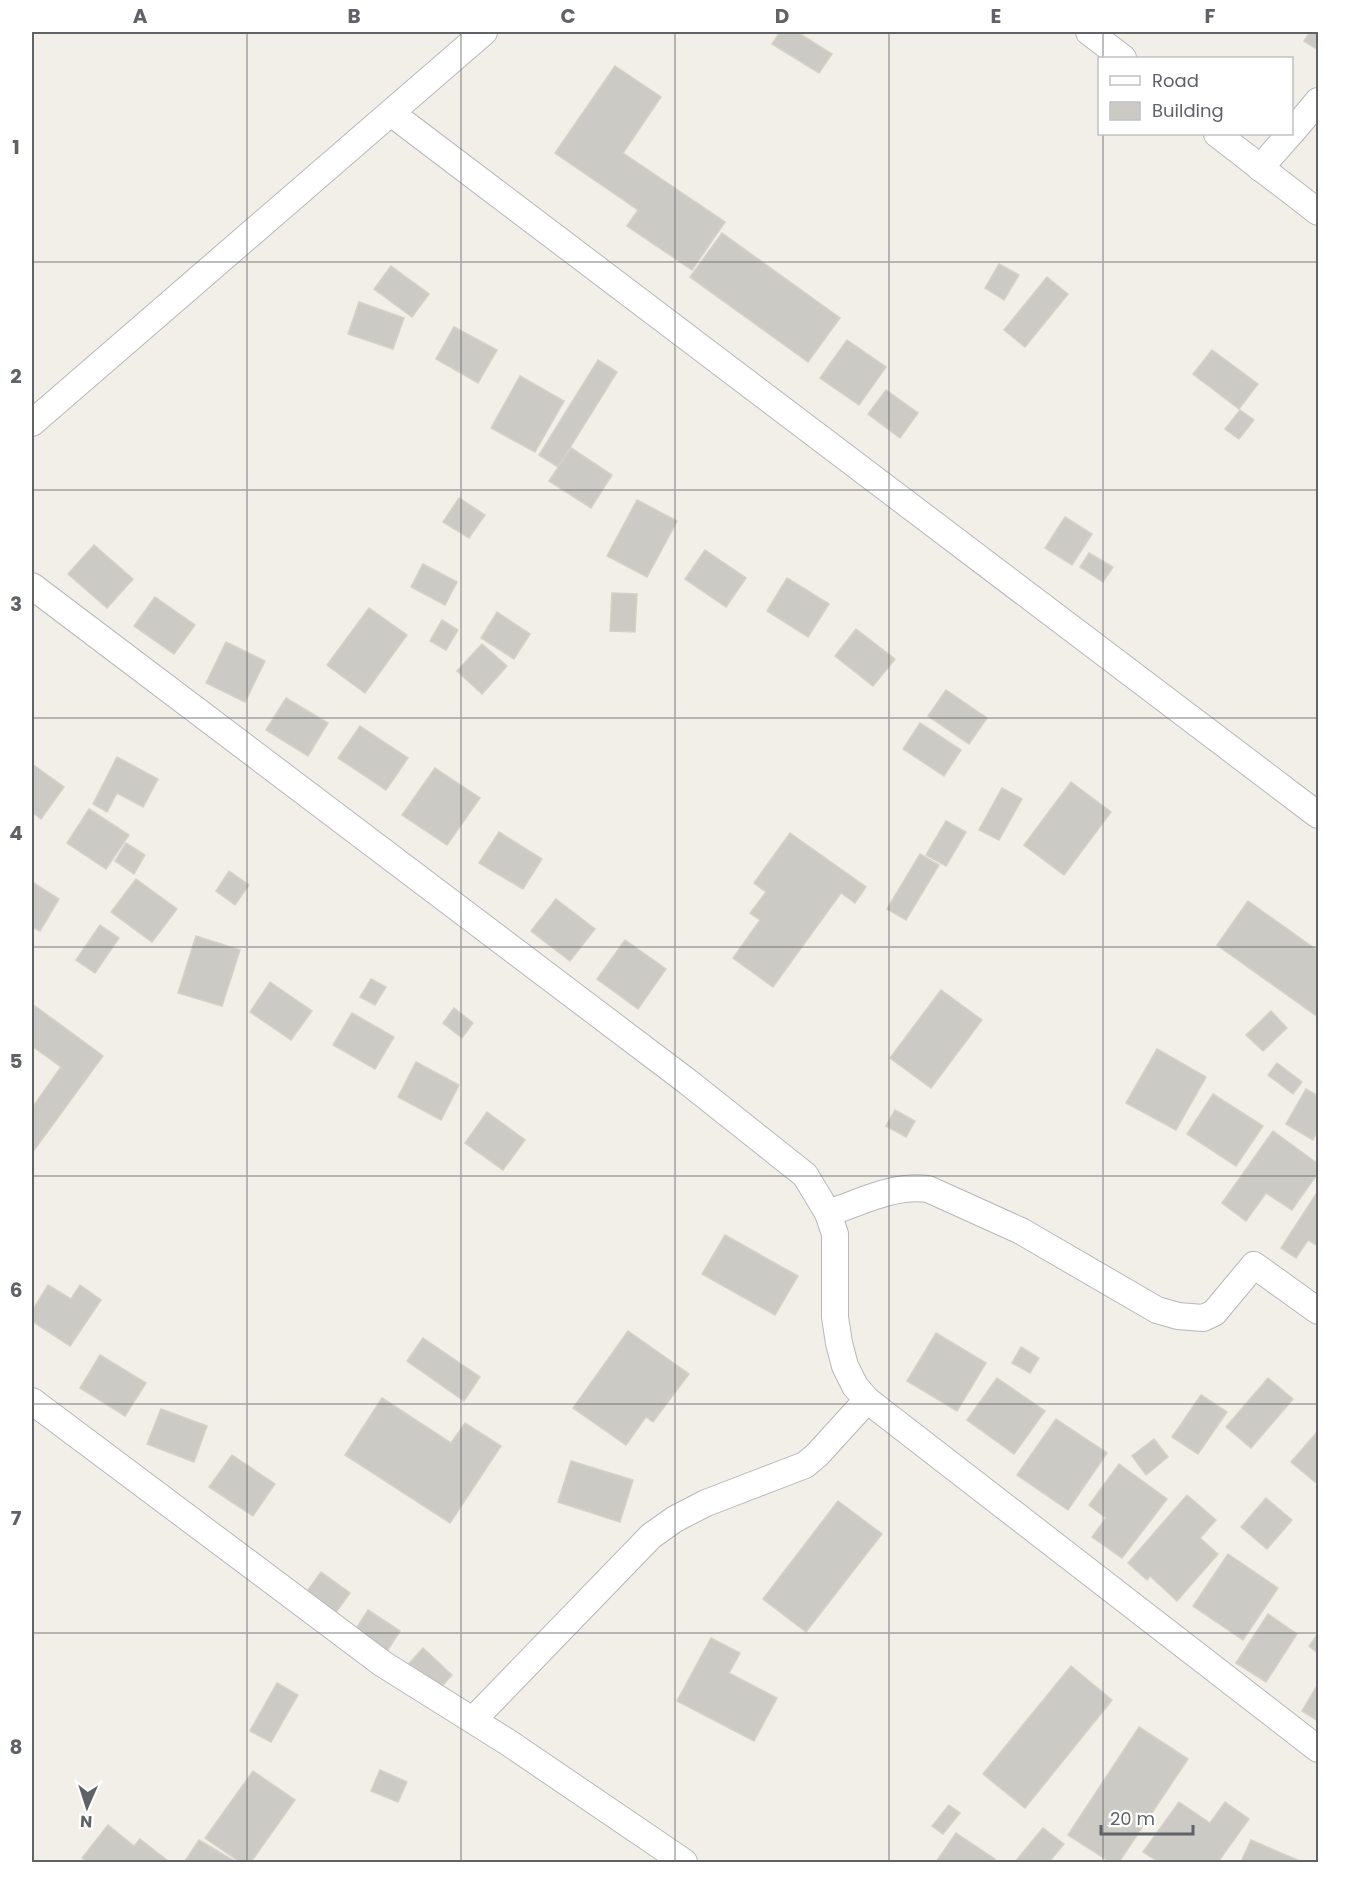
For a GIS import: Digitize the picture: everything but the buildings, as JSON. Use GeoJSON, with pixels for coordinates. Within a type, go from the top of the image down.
{"type":"FeatureCollection","features":[{"type":"Feature","properties":{"kind":"street"},"geometry":{"type":"LineString","coordinates":[[32,423],[484,32]]}},
{"type":"Feature","properties":{"kind":"street"},"geometry":{"type":"LineString","coordinates":[[1089,32],[1122,57]]}},
{"type":"Feature","properties":{"kind":"street"},"geometry":{"type":"LineString","coordinates":[[1293,131],[1318,101]]}},
{"type":"Feature","properties":{"kind":"street"},"geometry":{"type":"LineString","coordinates":[[391,113],[1318,815]]}},
{"type":"Feature","properties":{"kind":"street"},"geometry":{"type":"LineString","coordinates":[[1218,135],[1318,212]]}},
{"type":"Feature","properties":{"kind":"street"},"geometry":{"type":"LineString","coordinates":[[1260,168],[1289,135]]}},
{"type":"Feature","properties":{"kind":"street"},"geometry":{"type":"LineString","coordinates":[[32,586],[710,1100],[805,1175],[828,1213],[835,1234],[835,1317],[839,1343],[855,1386],[867,1400],[1318,1749]]}},
{"type":"Feature","properties":{"kind":"street"},"geometry":{"type":"LineString","coordinates":[[828,1213],[897,1190],[916,1187],[928,1189],[1021,1231],[1157,1310],[1191,1318],[1209,1316],[1254,1265],[1318,1311]]}},
{"type":"Feature","properties":{"kind":"street"},"geometry":{"type":"LineString","coordinates":[[473,1720],[651,1536],[675,1519],[706,1503],[805,1465],[818,1455],[867,1400]]}},
{"type":"Feature","properties":{"kind":"street"},"geometry":{"type":"LineString","coordinates":[[32,1401],[383,1664],[473,1720],[684,1863]]}}]}
